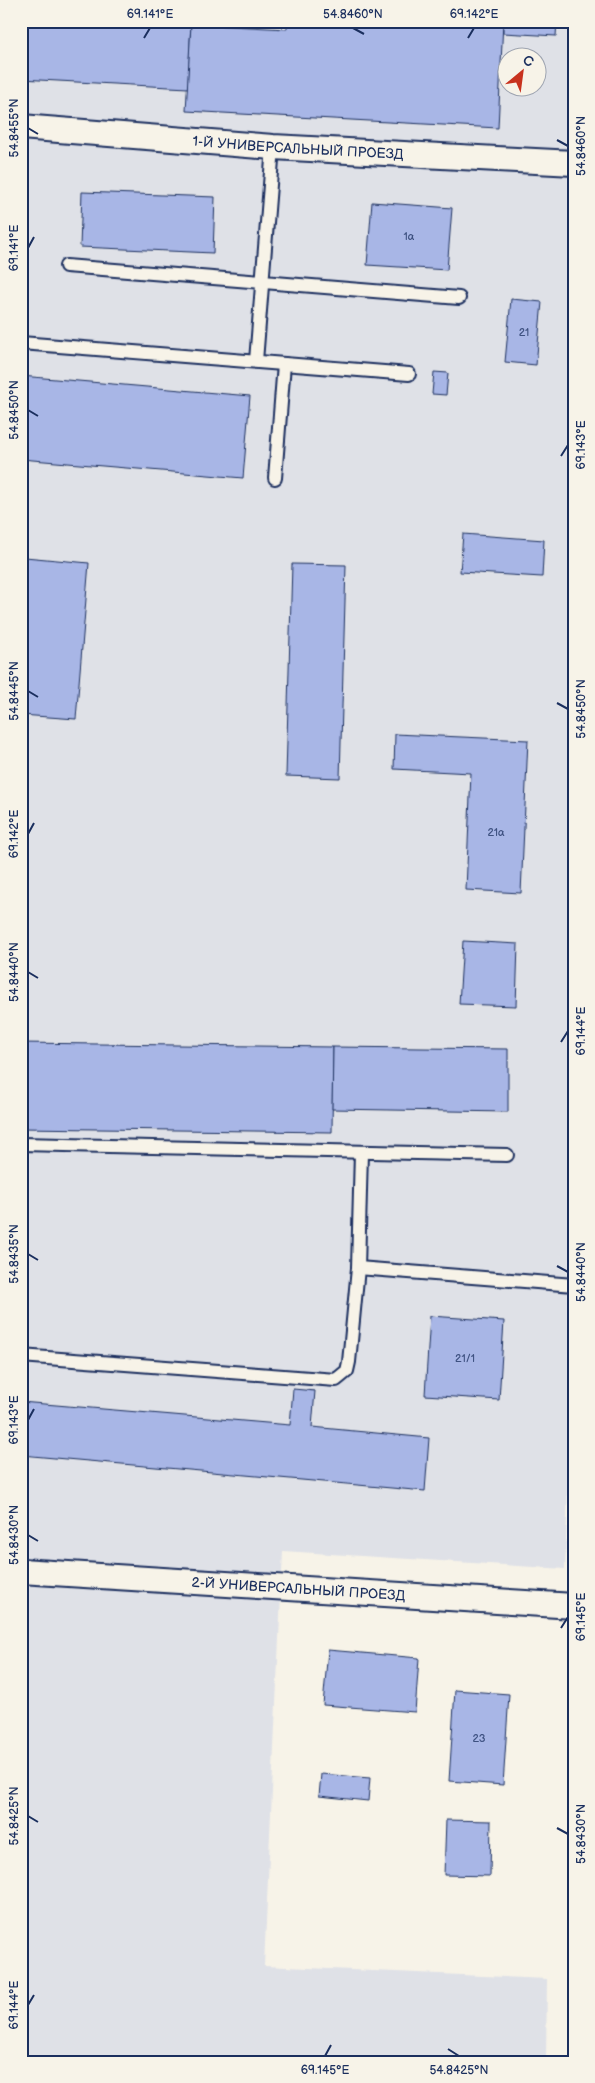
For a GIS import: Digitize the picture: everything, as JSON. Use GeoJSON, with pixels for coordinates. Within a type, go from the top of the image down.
{"type":"FeatureCollection","features":[{"type":"Feature","properties":{"kind":"street","name":"1-Й УНИВЕРСАЛЬНЫЙ ПРОЕЗД"},"geometry":{"type":"LineString","coordinates":[[21,127],[273,147],[574,163]]}},
{"type":"Feature","properties":{"kind":"street","name":"2-Й УНИВЕРСАЛЬНЫЙ ПРОЕЗД"},"geometry":{"type":"LineString","coordinates":[[21,1571],[574,1606]]}},
{"type":"Feature","properties":{"kind":"lane"},"geometry":{"type":"LineString","coordinates":[[256,361],[273,147]]}},
{"type":"Feature","properties":{"kind":"lane"},"geometry":{"type":"LineString","coordinates":[[66,266],[459,298]]}},
{"type":"Feature","properties":{"kind":"lane"},"geometry":{"type":"LineString","coordinates":[[21,342],[410,374]]}},
{"type":"Feature","properties":{"kind":"lane"},"geometry":{"type":"LineString","coordinates":[[275,478],[284,364]]}},
{"type":"Feature","properties":{"kind":"lane"},"geometry":{"type":"LineString","coordinates":[[21,1144],[507,1155]]}},
{"type":"Feature","properties":{"kind":"lane"},"geometry":{"type":"LineString","coordinates":[[21,1356],[336,1380],[347,1370],[349,1362],[358,1268],[361,1152]]}},
{"type":"Feature","properties":{"kind":"lane"},"geometry":{"type":"LineString","coordinates":[[358,1268],[574,1285]]}},
{"type":"Feature","properties":{"kind":"shaded area"},"geometry":{"type":"Polygon","coordinates":[[[21,21],[574,21],[574,1326],[565,1569],[283,1551],[264,1966],[547,1979],[546,2062],[21,2062],[21,21]]]}},
{"type":"Feature","properties":{"kind":"building"},"geometry":{"type":"Polygon","coordinates":[[[21,21],[191,21],[188,88],[21,79],[21,21]]]}},
{"type":"Feature","properties":{"kind":"building"},"geometry":{"type":"Polygon","coordinates":[[[287,21],[503,21],[502,48],[498,48],[498,128],[186,111],[191,24],[287,29],[287,21]]]}},
{"type":"Feature","properties":{"kind":"building"},"geometry":{"type":"Polygon","coordinates":[[[503,21],[557,21],[556,36],[503,33],[503,21]]]}},
{"type":"Feature","properties":{"kind":"building"},"geometry":{"type":"Polygon","coordinates":[[[82,192],[215,197],[213,253],[80,247],[82,192]]]}},
{"type":"Feature","properties":{"kind":"building"},"geometry":{"type":"Polygon","coordinates":[[[372,202],[452,208],[447,270],[367,265],[372,202]]]}},
{"type":"Feature","properties":{"kind":"building"},"geometry":{"type":"Polygon","coordinates":[[[511,299],[542,302],[536,365],[505,362],[511,299]]]}},
{"type":"Feature","properties":{"kind":"building"},"geometry":{"type":"Polygon","coordinates":[[[434,372],[448,373],[446,395],[432,394],[434,372]]]}},
{"type":"Feature","properties":{"kind":"building"},"geometry":{"type":"Polygon","coordinates":[[[21,376],[250,396],[243,478],[21,459],[21,376]]]}},
{"type":"Feature","properties":{"kind":"building"},"geometry":{"type":"Polygon","coordinates":[[[463,534],[544,540],[542,577],[460,572],[463,534]]]}},
{"type":"Feature","properties":{"kind":"building"},"geometry":{"type":"Polygon","coordinates":[[[25,557],[89,563],[76,719],[21,715],[21,603],[25,557]]]}},
{"type":"Feature","properties":{"kind":"building"},"geometry":{"type":"Polygon","coordinates":[[[292,564],[346,565],[340,778],[286,776],[292,564]]]}},
{"type":"Feature","properties":{"kind":"building"},"geometry":{"type":"Polygon","coordinates":[[[395,734],[528,740],[521,893],[466,890],[471,773],[394,769],[395,734]]]}},
{"type":"Feature","properties":{"kind":"building"},"geometry":{"type":"Polygon","coordinates":[[[463,941],[518,944],[516,1006],[459,1004],[463,941]]]}},
{"type":"Feature","properties":{"kind":"building"},"geometry":{"type":"Polygon","coordinates":[[[21,1043],[333,1047],[332,1132],[21,1128],[21,1043]]]}},
{"type":"Feature","properties":{"kind":"building"},"geometry":{"type":"Polygon","coordinates":[[[333,1047],[508,1049],[508,1112],[332,1109],[333,1047]]]}},
{"type":"Feature","properties":{"kind":"building"},"geometry":{"type":"Polygon","coordinates":[[[430,1316],[504,1321],[499,1400],[425,1395],[430,1316]]]}},
{"type":"Feature","properties":{"kind":"building"},"geometry":{"type":"Polygon","coordinates":[[[293,1389],[315,1391],[312,1427],[429,1438],[425,1491],[21,1455],[21,1402],[290,1425],[293,1389]]]}},
{"type":"Feature","properties":{"kind":"building"},"geometry":{"type":"Polygon","coordinates":[[[328,1650],[419,1658],[415,1712],[323,1705],[328,1650]]]}},
{"type":"Feature","properties":{"kind":"building"},"geometry":{"type":"Polygon","coordinates":[[[455,1690],[509,1694],[503,1785],[449,1781],[455,1690]]]}},
{"type":"Feature","properties":{"kind":"building"},"geometry":{"type":"Polygon","coordinates":[[[321,1774],[370,1778],[368,1801],[319,1796],[321,1774]]]}},
{"type":"Feature","properties":{"kind":"building"},"geometry":{"type":"Polygon","coordinates":[[[446,1820],[491,1821],[490,1876],[444,1875],[446,1820]]]}}]}
